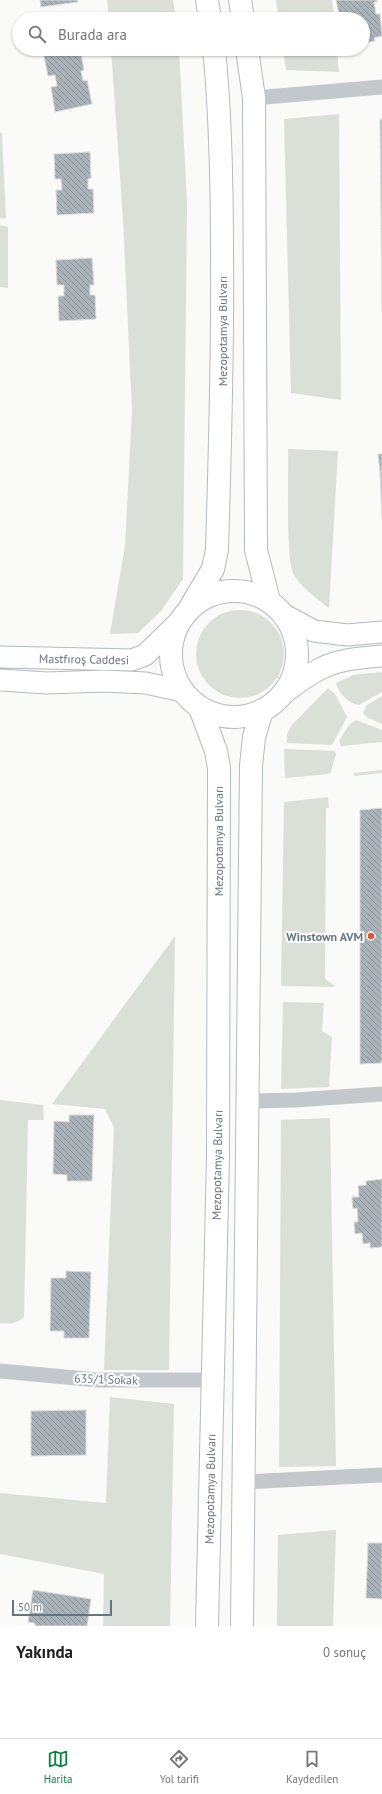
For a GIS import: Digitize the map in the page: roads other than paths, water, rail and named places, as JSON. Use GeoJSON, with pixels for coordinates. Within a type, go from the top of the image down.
{"type":"FeatureCollection","features":[{"type":"Feature","properties":{"kind":"main road"},"geometry":{"type":"LineString","coordinates":[[207,0],[209,12]]}},
{"type":"Feature","properties":{"kind":"main road"},"geometry":{"type":"LineString","coordinates":[[240,0],[242,12]]}},
{"type":"Feature","properties":{"kind":"main road","name":"Mezopotamya Bulvarı"},"geometry":{"type":"LineString","coordinates":[[184,615],[213,569],[217,550],[223,350],[222,164],[214,56]]}},
{"type":"Feature","properties":{"kind":"main road"},"geometry":{"type":"LineString","coordinates":[[248,56],[254,98],[256,550],[277,608],[294,633],[297,654],[294,675],[284,693]]}},
{"type":"Feature","properties":{"kind":"main road"},"geometry":{"type":"LineString","coordinates":[[382,632],[347,635],[314,631],[250,592],[229,590],[209,595],[184,615],[171,640],[170,658],[174,675],[182,692],[194,704],[212,714],[231,717],[250,715],[268,707],[284,693],[316,670],[350,659],[382,656]]}},
{"type":"Feature","properties":{"kind":"main road","name":"Mastfıroş Caddesi"},"geometry":{"type":"LineString","coordinates":[[0,657],[132,660],[145,655],[184,615]]}},
{"type":"Feature","properties":{"kind":"main road","name":"Mastfıroş Caddesi"},"geometry":{"type":"LineString","coordinates":[[0,680],[47,683],[104,681],[146,683],[182,692]]}},
{"type":"Feature","properties":{"kind":"main road","name":"Mezopotamya Bulvarı"},"geometry":{"type":"LineString","coordinates":[[200,708],[216,752],[218,768],[218,1157],[207,1626]]}},
{"type":"Feature","properties":{"kind":"main road"},"geometry":{"type":"LineString","coordinates":[[242,1626],[249,1101],[251,766],[254,737],[262,710]]}},
{"type":"Feature","properties":{"kind":"street"},"geometry":{"type":"LineString","coordinates":[[254,98],[382,87]]}},
{"type":"Feature","properties":{"kind":"street"},"geometry":{"type":"LineString","coordinates":[[249,1101],[296,1100],[382,1094]]}},
{"type":"Feature","properties":{"kind":"street","name":"635/1 Sokak"},"geometry":{"type":"LineString","coordinates":[[0,1371],[98,1380],[213,1380]]}},
{"type":"Feature","properties":{"kind":"street"},"geometry":{"type":"LineString","coordinates":[[244,1482],[382,1475]]}},
{"type":"Feature","properties":{"kind":"place","name":"Winstown AVM"},"geometry":{"type":"Point","coordinates":[371,936]}}]}
